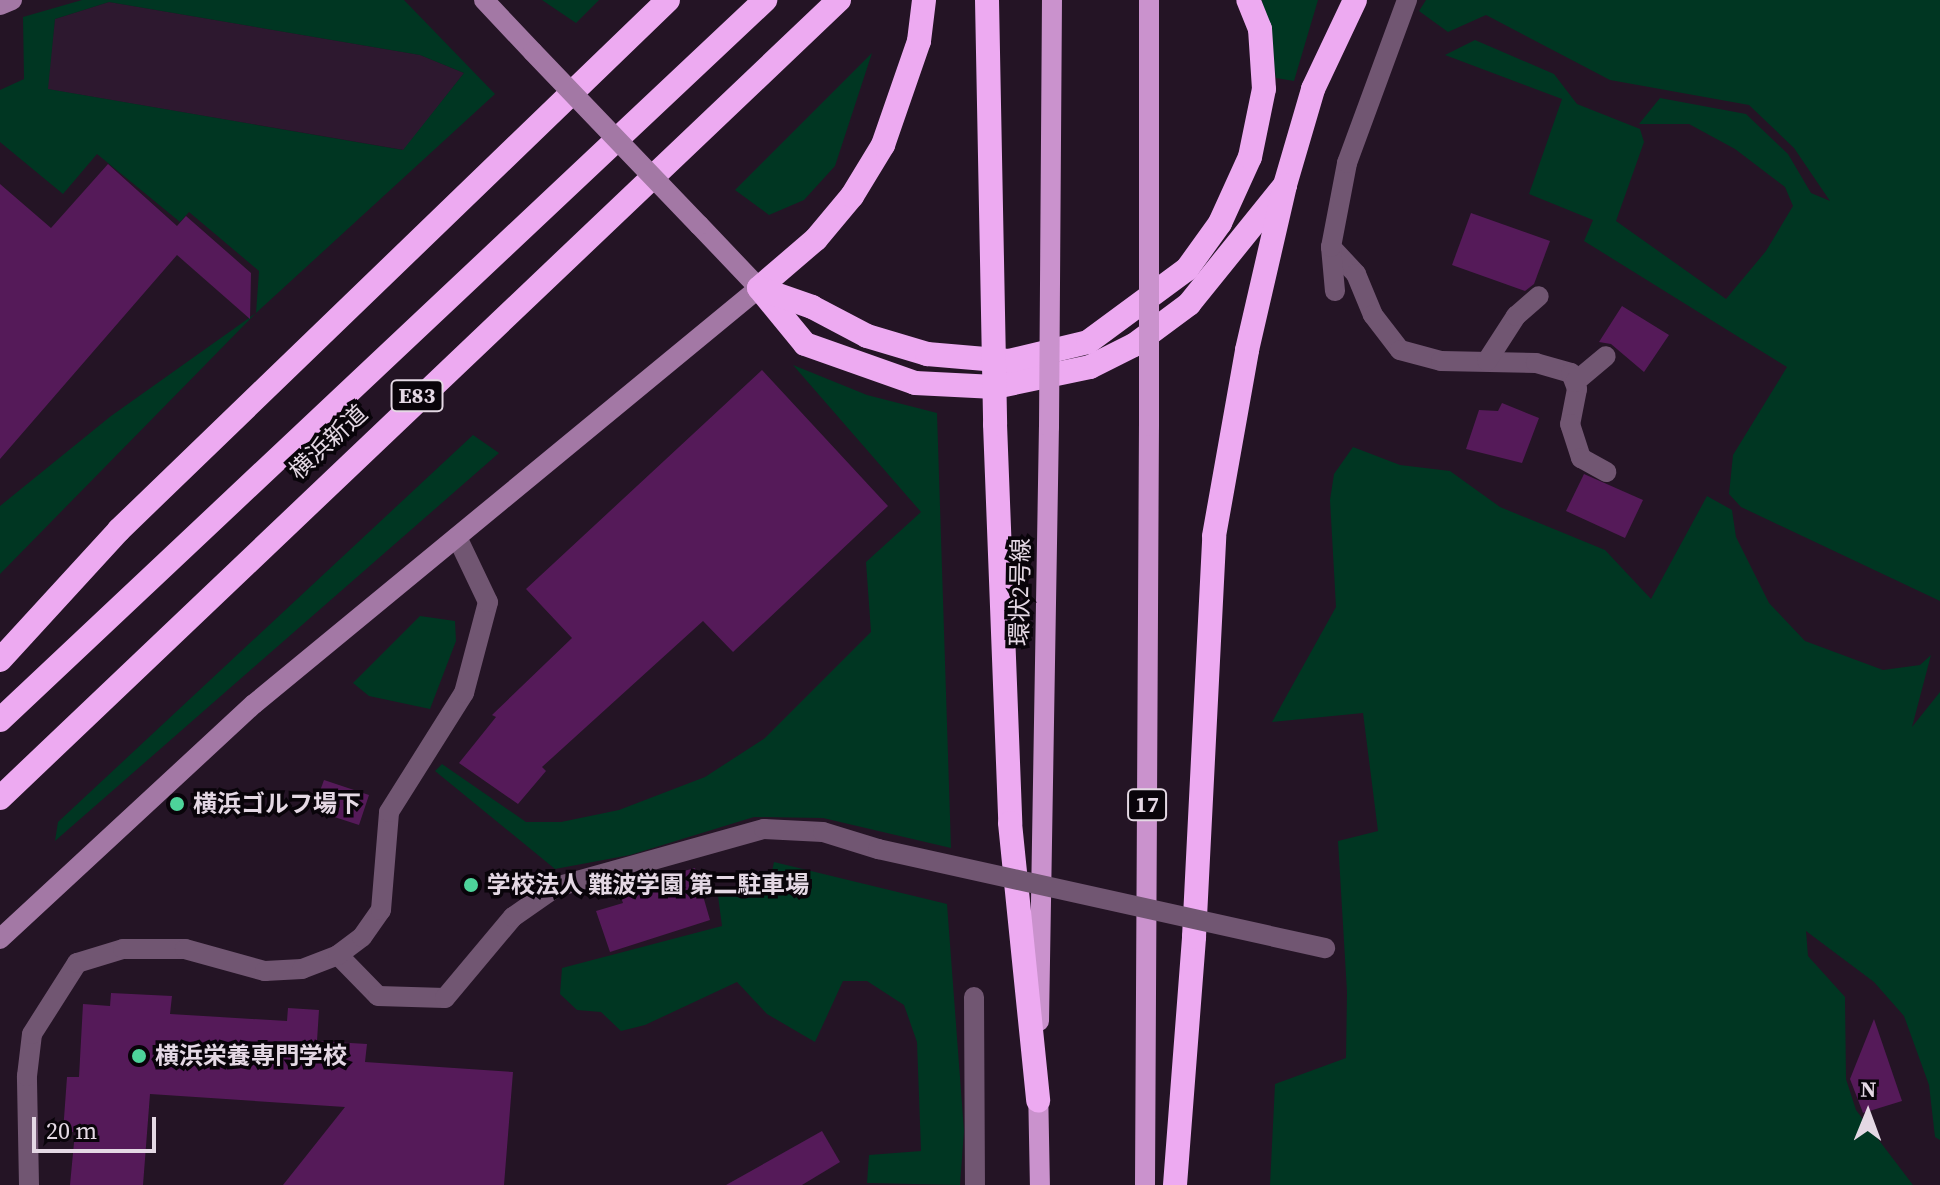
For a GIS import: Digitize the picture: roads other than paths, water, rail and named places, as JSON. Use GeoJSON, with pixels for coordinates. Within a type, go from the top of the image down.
{"type":"FeatureCollection","features":[{"type":"Feature","properties":{"kind":"highway"},"geometry":{"type":"LineString","coordinates":[[0,660],[119,530],[668,0]]}},
{"type":"Feature","properties":{"kind":"highway","name":"横浜新道"},"geometry":{"type":"LineString","coordinates":[[0,720],[765,0]]}},
{"type":"Feature","properties":{"kind":"highway","name":"横浜新道"},"geometry":{"type":"LineString","coordinates":[[0,798],[839,0]]}},
{"type":"Feature","properties":{"kind":"highway"},"geometry":{"type":"LineString","coordinates":[[759,288],[816,239],[852,196],[883,145],[919,41],[924,0]]}},
{"type":"Feature","properties":{"kind":"highway"},"geometry":{"type":"LineString","coordinates":[[987,0],[995,424],[1010,823],[1038,1101]]}},
{"type":"Feature","properties":{"kind":"highway"},"geometry":{"type":"LineString","coordinates":[[759,288],[812,307],[867,336],[927,354],[1009,361],[1088,342],[1187,269],[1220,223],[1250,157],[1264,89],[1260,29],[1248,0]]}},
{"type":"Feature","properties":{"kind":"highway"},"geometry":{"type":"LineString","coordinates":[[1175,1185],[1194,937],[1214,536],[1247,350],[1285,185],[1313,89],[1355,0]]}},
{"type":"Feature","properties":{"kind":"highway"},"geometry":{"type":"LineString","coordinates":[[759,288],[805,344],[858,366],[915,383],[995,387],[1090,367],[1134,345],[1189,304],[1285,185]]}},
{"type":"Feature","properties":{"kind":"main road","name":"環状2号線"},"geometry":{"type":"LineString","coordinates":[[1040,1185],[1038,1101],[1049,427],[1052,0]]}},
{"type":"Feature","properties":{"kind":"main road","name":"17"},"geometry":{"type":"LineString","coordinates":[[1145,1185],[1149,0]]}},
{"type":"Feature","properties":{"kind":"street"},"geometry":{"type":"LineString","coordinates":[[0,5],[12,0]]}},
{"type":"Feature","properties":{"kind":"street"},"geometry":{"type":"LineString","coordinates":[[0,939],[254,704],[759,288],[484,0]]}},
{"type":"Feature","properties":{"kind":"street"},"geometry":{"type":"LineString","coordinates":[[1335,291],[1331,247],[1347,163],[1407,0]]}},
{"type":"Feature","properties":{"kind":"street"},"geometry":{"type":"LineString","coordinates":[[1331,247],[1356,274],[1373,315],[1400,350],[1441,361],[1536,363],[1571,373],[1575,382],[1570,424],[1581,458],[1606,472]]}},
{"type":"Feature","properties":{"kind":"street"},"geometry":{"type":"LineString","coordinates":[[1487,361],[1516,316],[1539,296]]}},
{"type":"Feature","properties":{"kind":"street"},"geometry":{"type":"LineString","coordinates":[[1575,382],[1606,356]]}},
{"type":"Feature","properties":{"kind":"street"},"geometry":{"type":"LineString","coordinates":[[29,1185],[27,1076],[32,1034],[77,963],[123,949],[185,949],[265,971],[302,969],[338,955],[362,937],[381,910],[389,812],[464,693],[488,602],[457,537]]}},
{"type":"Feature","properties":{"kind":"street"},"geometry":{"type":"LineString","coordinates":[[338,955],[378,996],[445,998],[513,917],[556,887],[764,829],[823,832],[878,849],[1325,948]]}},
{"type":"Feature","properties":{"kind":"street"},"geometry":{"type":"LineString","coordinates":[[974,997],[975,1185]]}},
{"type":"Feature","properties":{"kind":"place","name":"横浜ゴルフ場下"},"geometry":{"type":"Point","coordinates":[177,804]}},
{"type":"Feature","properties":{"kind":"place","name":"学校法人 難波学園 第二駐車場"},"geometry":{"type":"Point","coordinates":[471,885]}},
{"type":"Feature","properties":{"kind":"place","name":"横浜栄養専門学校"},"geometry":{"type":"Point","coordinates":[139,1056]}}]}
